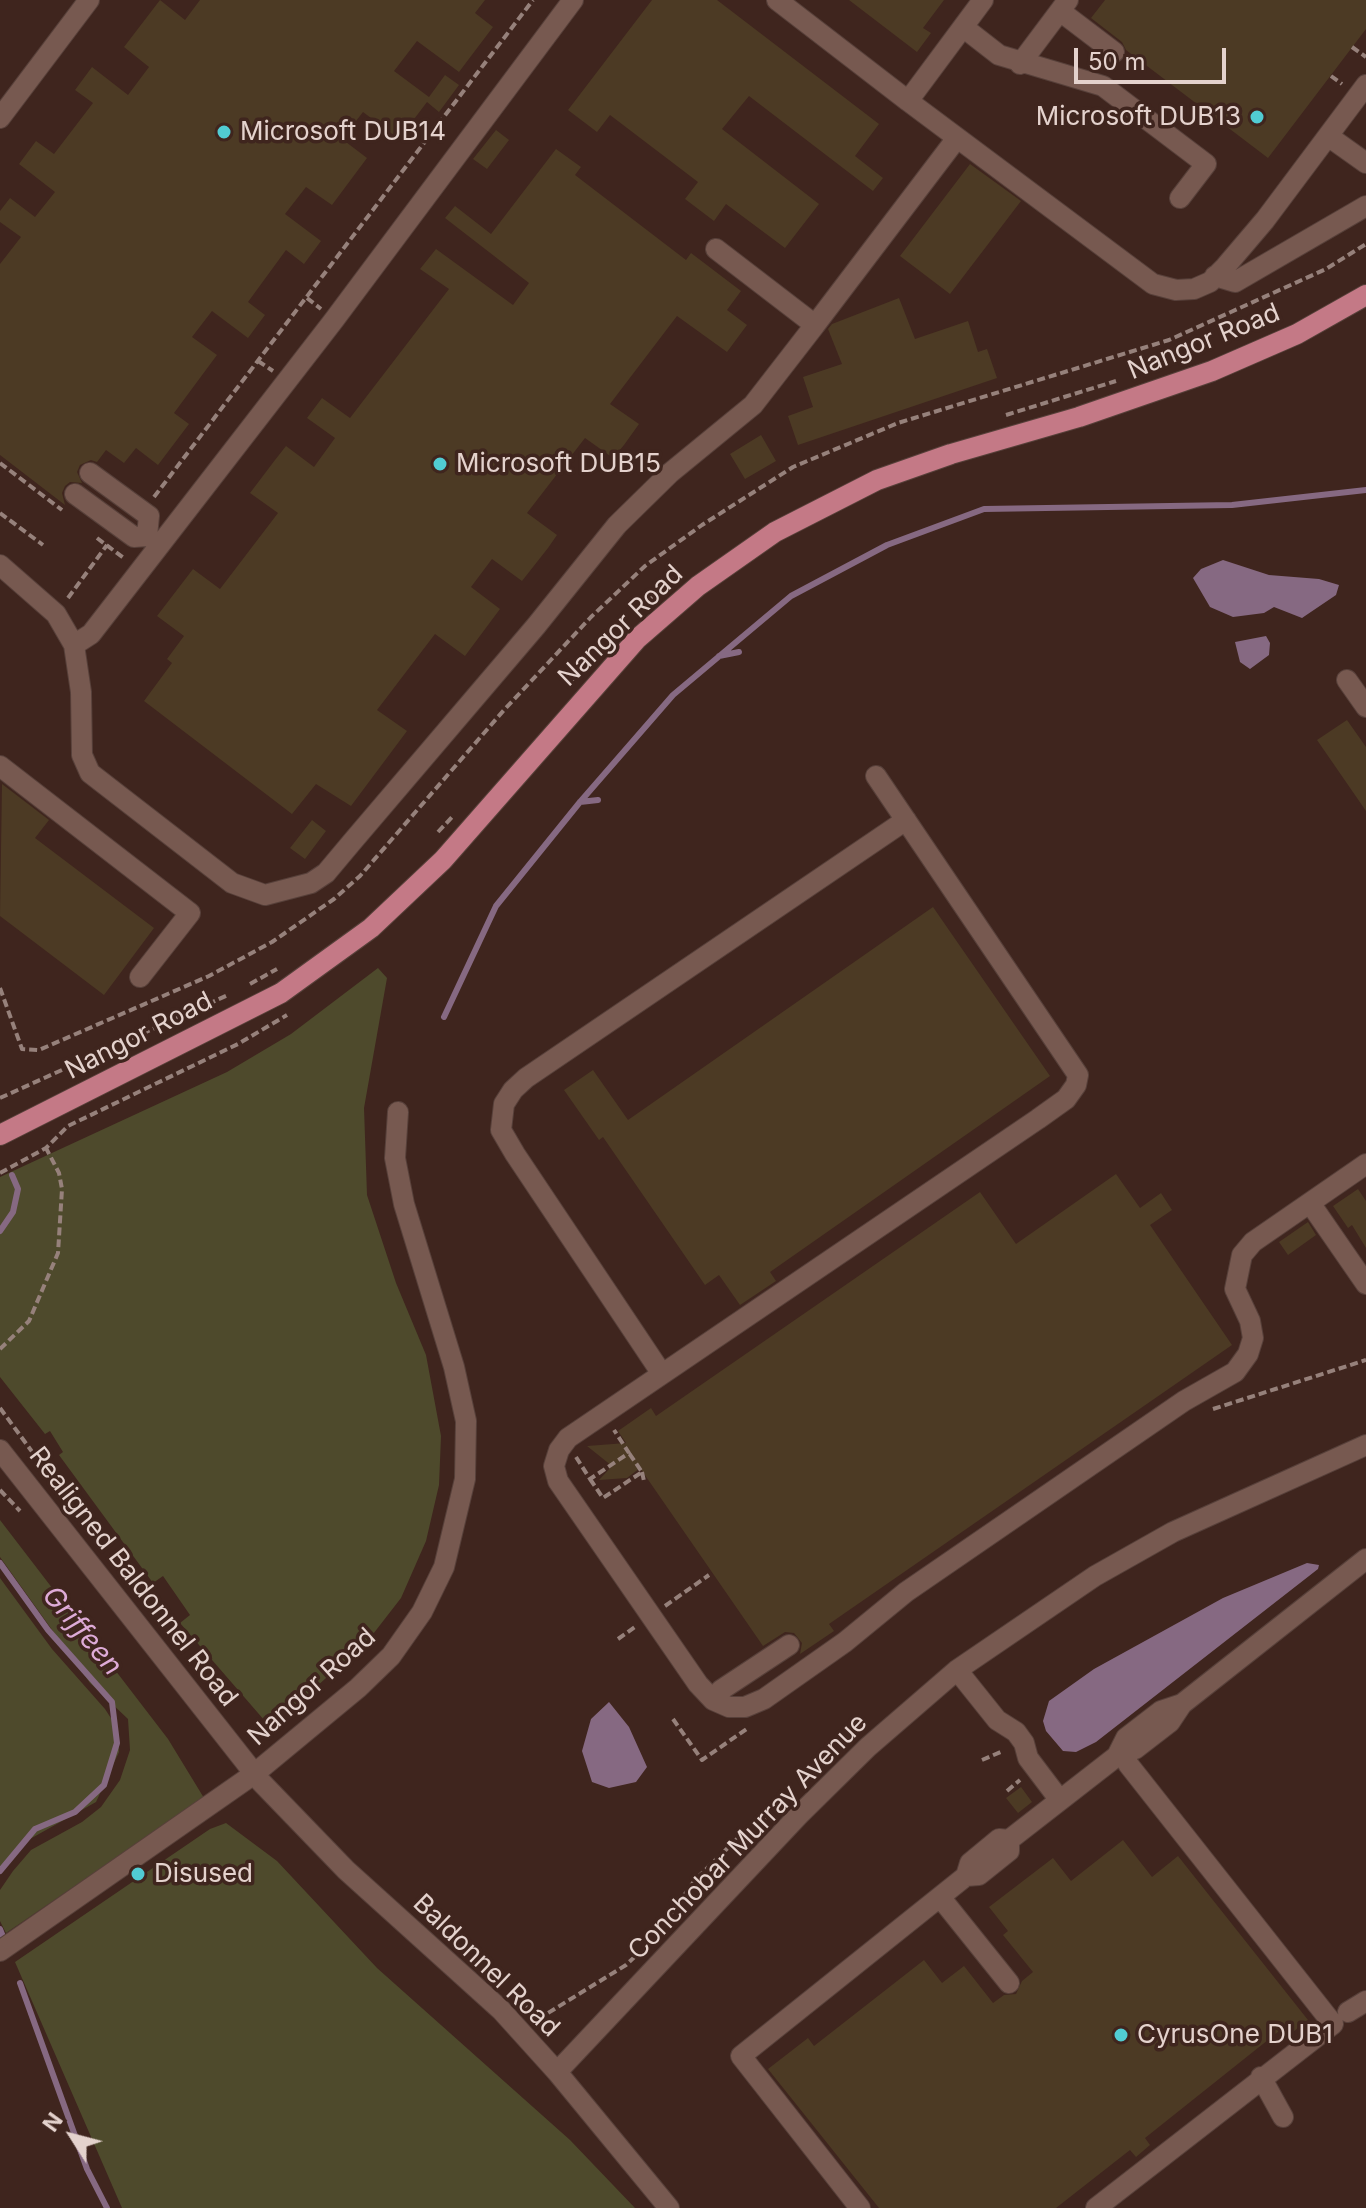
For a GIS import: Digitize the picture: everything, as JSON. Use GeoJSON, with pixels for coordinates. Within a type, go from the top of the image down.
{"type":"FeatureCollection","features":[{"type":"Feature","properties":{"kind":"main road","name":"Nangor Road"},"geometry":{"type":"LineString","coordinates":[[0,1135],[281,993],[371,928],[443,860],[637,639],[698,586],[775,532],[877,480],[951,454],[1079,417],[1212,371],[1297,334],[1366,295]]}},
{"type":"Feature","properties":{"kind":"street"},"geometry":{"type":"LineString","coordinates":[[0,118],[89,0]]}},
{"type":"Feature","properties":{"kind":"street"},"geometry":{"type":"LineString","coordinates":[[74,645],[91,634],[144,538],[334,320],[573,0]]}},
{"type":"Feature","properties":{"kind":"street"},"geometry":{"type":"LineString","coordinates":[[777,0],[1153,284],[1176,290],[1194,289],[1215,276],[1265,220],[1328,136],[1356,86]]}},
{"type":"Feature","properties":{"kind":"street"},"geometry":{"type":"LineString","coordinates":[[908,101],[983,0]]}},
{"type":"Feature","properties":{"kind":"street"},"geometry":{"type":"LineString","coordinates":[[1020,64],[1064,5],[1114,52]]}},
{"type":"Feature","properties":{"kind":"street"},"geometry":{"type":"LineString","coordinates":[[963,27],[999,55],[1020,64],[1103,86],[1206,164],[1180,198]]}},
{"type":"Feature","properties":{"kind":"street"},"geometry":{"type":"LineString","coordinates":[[1328,136],[1366,163]]}},
{"type":"Feature","properties":{"kind":"street"},"geometry":{"type":"LineString","coordinates":[[0,565],[56,614],[74,645],[81,692],[82,755],[90,773],[232,883],[265,895],[297,889],[326,873],[536,626],[617,525],[670,473],[753,405],[957,138]]}},
{"type":"Feature","properties":{"kind":"street"},"geometry":{"type":"LineString","coordinates":[[1215,276],[1235,282],[1366,206]]}},
{"type":"Feature","properties":{"kind":"street"},"geometry":{"type":"LineString","coordinates":[[716,249],[815,325]]}},
{"type":"Feature","properties":{"kind":"street"},"geometry":{"type":"LineString","coordinates":[[90,473],[149,516],[144,538]]}},
{"type":"Feature","properties":{"kind":"street"},"geometry":{"type":"LineString","coordinates":[[75,494],[144,538]]}},
{"type":"Feature","properties":{"kind":"street"},"geometry":{"type":"LineString","coordinates":[[1347,680],[1366,707]]}},
{"type":"Feature","properties":{"kind":"street"},"geometry":{"type":"LineString","coordinates":[[0,766],[190,913],[140,977]]}},
{"type":"Feature","properties":{"kind":"street"},"geometry":{"type":"LineString","coordinates":[[876,776],[1078,1075],[1076,1085],[1066,1099],[568,1438],[555,1458],[555,1474],[650,1616],[713,1700],[729,1707],[745,1707],[764,1699],[845,1642],[906,1592],[1184,1401],[1235,1372],[1248,1354],[1253,1338],[1250,1321],[1235,1289],[1242,1255],[1253,1242],[1366,1164]]}},
{"type":"Feature","properties":{"kind":"street"},"geometry":{"type":"LineString","coordinates":[[662,1374],[515,1154],[501,1130],[504,1104],[526,1078],[906,820]]}},
{"type":"Feature","properties":{"kind":"street","name":"Nangor Road"},"geometry":{"type":"LineString","coordinates":[[0,1951],[254,1774],[391,1656],[422,1612],[444,1567],[465,1479],[466,1421],[454,1367],[404,1204],[395,1158],[398,1112]]}},
{"type":"Feature","properties":{"kind":"street"},"geometry":{"type":"LineString","coordinates":[[1310,1203],[1366,1284]]}},
{"type":"Feature","properties":{"kind":"street","name":"Conchobar Murray Avenue"},"geometry":{"type":"LineString","coordinates":[[557,2072],[799,1815],[868,1747],[957,1670],[1095,1576],[1173,1532],[1366,1445]]}},
{"type":"Feature","properties":{"kind":"street","name":"Realigned Baldonnel Road"},"geometry":{"type":"LineString","coordinates":[[0,1450],[254,1774]]}},
{"type":"Feature","properties":{"kind":"street"},"geometry":{"type":"LineString","coordinates":[[860,2208],[741,2056],[966,1876],[970,1863],[999,1839],[1009,1840],[1059,1799],[1122,1760],[1126,1738],[1161,1711],[1182,1704],[1366,1559]]}},
{"type":"Feature","properties":{"kind":"street"},"geometry":{"type":"LineString","coordinates":[[713,1700],[721,1690],[789,1645]]}},
{"type":"Feature","properties":{"kind":"street"},"geometry":{"type":"LineString","coordinates":[[957,1670],[997,1720],[1002,1737],[1014,1751],[1018,1762],[1059,1799]]}},
{"type":"Feature","properties":{"kind":"street"},"geometry":{"type":"LineString","coordinates":[[1096,2208],[1333,2024],[1122,1760]]}},
{"type":"Feature","properties":{"kind":"street","name":"Baldonnel Road"},"geometry":{"type":"LineString","coordinates":[[254,1774],[346,1870],[453,1964],[557,2072],[669,2208]]}},
{"type":"Feature","properties":{"kind":"street"},"geometry":{"type":"LineString","coordinates":[[940,1897],[1009,1983]]}},
{"type":"Feature","properties":{"kind":"street"},"geometry":{"type":"LineString","coordinates":[[1261,2077],[1283,2117]]}},
{"type":"Feature","properties":{"kind":"path"},"geometry":{"type":"LineString","coordinates":[[142,512],[533,0]]}},
{"type":"Feature","properties":{"kind":"path"},"geometry":{"type":"LineString","coordinates":[[1352,47],[1366,57]]}},
{"type":"Feature","properties":{"kind":"path"},"geometry":{"type":"LineString","coordinates":[[1331,76],[1356,86]]}},
{"type":"Feature","properties":{"kind":"path"},"geometry":{"type":"LineString","coordinates":[[998,418],[1129,377]]}},
{"type":"Feature","properties":{"kind":"path"},"geometry":{"type":"LineString","coordinates":[[0,513],[43,545]]}},
{"type":"Feature","properties":{"kind":"path"},"geometry":{"type":"LineString","coordinates":[[114,550],[144,538]]}},
{"type":"Feature","properties":{"kind":"path"},"geometry":{"type":"LineString","coordinates":[[56,614],[107,545]]}},
{"type":"Feature","properties":{"kind":"path"},"geometry":{"type":"LineString","coordinates":[[631,615],[676,576]]}},
{"type":"Feature","properties":{"kind":"path"},"geometry":{"type":"LineString","coordinates":[[561,692],[599,649]]}},
{"type":"Feature","properties":{"kind":"path"},"geometry":{"type":"LineString","coordinates":[[430,843],[463,806]]}},
{"type":"Feature","properties":{"kind":"path"},"geometry":{"type":"LineString","coordinates":[[248,985],[287,964]]}},
{"type":"Feature","properties":{"kind":"path"},"geometry":{"type":"LineString","coordinates":[[0,1098],[235,992]]}},
{"type":"Feature","properties":{"kind":"path"},"geometry":{"type":"LineString","coordinates":[[0,1173],[46,1148],[68,1126],[238,1044],[289,1013]]}},
{"type":"Feature","properties":{"kind":"path"},"geometry":{"type":"LineString","coordinates":[[0,1349],[29,1321],[58,1253],[62,1189],[59,1173],[46,1148]]}},
{"type":"Feature","properties":{"kind":"path"},"geometry":{"type":"LineString","coordinates":[[1206,1411],[1366,1360]]}},
{"type":"Feature","properties":{"kind":"path"},"geometry":{"type":"LineString","coordinates":[[613,1428],[642,1472],[644,1481]]}},
{"type":"Feature","properties":{"kind":"path"},"geometry":{"type":"LineString","coordinates":[[590,1479],[629,1453]]}},
{"type":"Feature","properties":{"kind":"path"},"geometry":{"type":"LineString","coordinates":[[576,1457],[603,1498],[642,1472]]}},
{"type":"Feature","properties":{"kind":"path"},"geometry":{"type":"LineString","coordinates":[[673,1719],[702,1760],[748,1728]]}},
{"type":"Feature","properties":{"kind":"path"},"geometry":{"type":"LineString","coordinates":[[998,1745],[1018,1762],[1023,1778],[1007,1791]]}},
{"type":"Feature","properties":{"kind":"path"},"geometry":{"type":"LineString","coordinates":[[982,1760],[1003,1751]]}},
{"type":"Feature","properties":{"kind":"path"},"geometry":{"type":"LineString","coordinates":[[515,1999],[525,2007],[548,2013],[626,1965],[644,1948]]}},
{"type":"Feature","properties":{"kind":"shaded area"},"geometry":{"type":"Polygon","coordinates":[[[1223,560],[1269,575],[1319,579],[1339,585],[1336,595],[1302,618],[1274,607],[1264,613],[1233,617],[1210,607],[1193,578],[1201,569],[1223,560]]]}},
{"type":"Feature","properties":{"kind":"shaded area"},"geometry":{"type":"Polygon","coordinates":[[[1266,636],[1270,643],[1269,655],[1250,669],[1240,662],[1235,642],[1266,636]]]}},
{"type":"Feature","properties":{"kind":"shaded area"},"geometry":{"type":"Polygon","coordinates":[[[378,968],[387,978],[364,1108],[367,1195],[396,1283],[426,1355],[441,1436],[439,1485],[426,1541],[401,1598],[370,1638],[271,1728],[180,1623],[190,1615],[163,1576],[153,1583],[59,1455],[63,1452],[50,1431],[45,1434],[0,1377],[0,1177],[227,1072],[291,1034],[378,968]]]}},
{"type":"Feature","properties":{"kind":"shaded area"},"geometry":{"type":"Polygon","coordinates":[[[0,1520],[168,1739],[204,1798],[6,1933],[0,1921],[0,1890],[31,1850],[82,1822],[101,1807],[120,1780],[130,1750],[128,1719],[90,1683],[0,1557],[0,1520]]]}},
{"type":"Feature","properties":{"kind":"shaded area"},"geometry":{"type":"Polygon","coordinates":[[[1307,1563],[1319,1565],[1318,1569],[1096,1742],[1076,1752],[1063,1751],[1046,1731],[1043,1721],[1049,1701],[1094,1669],[1223,1598],[1307,1563]]]}},
{"type":"Feature","properties":{"kind":"shaded area"},"geometry":{"type":"Polygon","coordinates":[[[0,1578],[52,1649],[105,1709],[118,1729],[119,1752],[96,1802],[30,1839],[0,1870],[0,1578]]]}},
{"type":"Feature","properties":{"kind":"shaded area"},"geometry":{"type":"Polygon","coordinates":[[[609,1702],[629,1727],[647,1767],[636,1782],[609,1788],[592,1782],[582,1751],[591,1719],[609,1702]]]}},
{"type":"Feature","properties":{"kind":"shaded area"},"geometry":{"type":"Polygon","coordinates":[[[226,1823],[277,1861],[377,1968],[570,2140],[635,2208],[122,2208],[15,1962],[210,1829],[226,1823]]]}},
{"type":"Feature","properties":{"kind":"building","name":"Microsoft DUB14"},"geometry":{"type":"Polygon","coordinates":[[[160,0],[185,20],[200,0],[485,0],[475,13],[493,27],[459,72],[417,41],[394,71],[429,97],[445,75],[459,85],[439,112],[427,102],[399,139],[363,112],[342,139],[367,158],[332,205],[306,187],[285,214],[321,241],[304,264],[286,250],[248,302],[265,315],[248,338],[212,311],[192,337],[217,355],[174,413],[189,424],[158,465],[136,448],[124,463],[106,450],[97,462],[91,460],[80,465],[77,472],[82,483],[70,482],[65,486],[62,493],[65,505],[0,455],[0,264],[21,237],[0,222],[0,211],[10,198],[35,217],[55,192],[19,164],[36,141],[54,154],[93,103],[75,90],[92,67],[128,95],[149,67],[124,47],[160,0]]]}},
{"type":"Feature","properties":{"kind":"building"},"geometry":{"type":"Polygon","coordinates":[[[652,0],[717,0],[879,124],[855,156],[883,178],[873,191],[749,96],[722,129],[819,204],[785,248],[726,204],[714,221],[685,199],[698,182],[610,115],[597,132],[568,110],[652,0]]]}},
{"type":"Feature","properties":{"kind":"building"},"geometry":{"type":"Polygon","coordinates":[[[849,0],[944,0],[923,28],[931,33],[917,52],[849,0]]]}},
{"type":"Feature","properties":{"kind":"building","name":"Microsoft DUB13"},"geometry":{"type":"Polygon","coordinates":[[[1105,0],[1366,0],[1366,29],[1268,158],[1126,50],[1122,42],[1091,18],[1105,0]]]}},
{"type":"Feature","properties":{"kind":"building"},"geometry":{"type":"Polygon","coordinates":[[[496,130],[509,140],[487,169],[473,159],[496,130]]]}},
{"type":"Feature","properties":{"kind":"building","name":"Microsoft DUB15"},"geometry":{"type":"Polygon","coordinates":[[[556,149],[581,167],[575,175],[686,260],[691,253],[741,291],[727,310],[747,325],[727,352],[677,316],[610,404],[639,424],[624,445],[613,458],[585,438],[527,513],[557,535],[548,548],[522,581],[492,559],[471,587],[500,609],[465,656],[435,634],[377,710],[407,731],[351,806],[316,784],[292,814],[144,701],[172,663],[167,659],[184,636],[157,616],[193,569],[220,589],[278,513],[250,493],[286,446],[314,467],[335,438],[307,418],[322,398],[350,418],[449,289],[420,269],[436,249],[513,305],[529,283],[445,218],[455,206],[491,234],[556,149]]]}},
{"type":"Feature","properties":{"kind":"building"},"geometry":{"type":"Polygon","coordinates":[[[970,164],[1021,201],[950,294],[900,256],[970,164]]]}},
{"type":"Feature","properties":{"kind":"building"},"geometry":{"type":"Polygon","coordinates":[[[899,298],[915,339],[968,321],[978,352],[987,349],[997,378],[798,445],[788,416],[813,407],[803,377],[842,364],[828,329],[832,324],[899,298]]]}},
{"type":"Feature","properties":{"kind":"building"},"geometry":{"type":"Polygon","coordinates":[[[761,435],[776,461],[745,479],[730,454],[761,435]]]}},
{"type":"Feature","properties":{"kind":"building"},"geometry":{"type":"Polygon","coordinates":[[[1347,720],[1366,747],[1366,811],[1317,740],[1347,720]]]}},
{"type":"Feature","properties":{"kind":"building"},"geometry":{"type":"Polygon","coordinates":[[[2,784],[49,820],[35,838],[154,928],[104,995],[0,916],[2,784]]]}},
{"type":"Feature","properties":{"kind":"building"},"geometry":{"type":"Polygon","coordinates":[[[312,820],[326,831],[305,859],[290,848],[312,820]]]}},
{"type":"Feature","properties":{"kind":"building"},"geometry":{"type":"Polygon","coordinates":[[[933,907],[1050,1076],[770,1272],[776,1281],[740,1305],[719,1275],[705,1285],[603,1137],[599,1140],[564,1090],[593,1070],[628,1120],[933,907]]]}},
{"type":"Feature","properties":{"kind":"building"},"geometry":{"type":"Polygon","coordinates":[[[1116,1174],[1140,1208],[1161,1193],[1172,1210],[1150,1225],[1232,1345],[829,1624],[834,1631],[800,1654],[802,1643],[794,1633],[785,1632],[763,1646],[640,1468],[627,1478],[599,1480],[612,1466],[587,1446],[626,1443],[618,1431],[651,1408],[656,1416],[980,1192],[1016,1244],[1116,1174]]]}},
{"type":"Feature","properties":{"kind":"building"},"geometry":{"type":"Polygon","coordinates":[[[1358,1189],[1366,1201],[1366,1248],[1352,1225],[1348,1228],[1333,1206],[1358,1189]]]}},
{"type":"Feature","properties":{"kind":"building"},"geometry":{"type":"Polygon","coordinates":[[[1308,1222],[1316,1235],[1288,1255],[1279,1242],[1308,1222]]]}},
{"type":"Feature","properties":{"kind":"building"},"geometry":{"type":"Polygon","coordinates":[[[1021,1787],[1032,1802],[1018,1813],[1006,1798],[1021,1787]]]}},
{"type":"Feature","properties":{"kind":"building","name":"CyrusOne DUB1"},"geometry":{"type":"Polygon","coordinates":[[[1123,1840],[1152,1877],[1178,1856],[1308,2020],[1293,2032],[1288,2024],[1145,2138],[1150,2145],[1136,2157],[1130,2150],[1056,2208],[879,2208],[768,2069],[808,2038],[814,2046],[924,1960],[942,1983],[964,1966],[993,2003],[1004,1995],[1016,1994],[1022,1981],[1033,1972],[1003,1935],[1008,1931],[989,1907],[1053,1858],[1071,1881],[1123,1840]]]}},
{"type":"Feature","properties":{"kind":"waterway"},"geometry":{"type":"LineString","coordinates":[[444,1017],[496,906],[580,802],[673,695],[791,596],[887,545],[984,509],[1232,505],[1366,490]]}},
{"type":"Feature","properties":{"kind":"waterway"},"geometry":{"type":"LineString","coordinates":[[719,656],[739,652]]}},
{"type":"Feature","properties":{"kind":"waterway"},"geometry":{"type":"LineString","coordinates":[[580,802],[598,800]]}},
{"type":"Feature","properties":{"kind":"waterway","name":"Griffeen"},"geometry":{"type":"LineString","coordinates":[[0,1231],[13,1212],[18,1189],[12,1175]]}},
{"type":"Feature","properties":{"kind":"waterway","name":"Griffeen"},"geometry":{"type":"LineString","coordinates":[[0,1563],[48,1630],[112,1702],[117,1743],[104,1785],[75,1812],[35,1829],[0,1871]]}},
{"type":"Feature","properties":{"kind":"waterway","name":"Griffeen"},"geometry":{"type":"LineString","coordinates":[[0,1929],[4,1939]]}},
{"type":"Feature","properties":{"kind":"waterway","name":"Griffeen"},"geometry":{"type":"LineString","coordinates":[[20,1983],[87,2169],[107,2208]]}},
{"type":"Feature","properties":{"kind":"place","name":"Microsoft DUB13"},"geometry":{"type":"Point","coordinates":[1257,117]}},
{"type":"Feature","properties":{"kind":"place","name":"Microsoft DUB14"},"geometry":{"type":"Point","coordinates":[224,132]}},
{"type":"Feature","properties":{"kind":"place","name":"Microsoft DUB15"},"geometry":{"type":"Point","coordinates":[440,464]}},
{"type":"Feature","properties":{"kind":"place","name":"Disused"},"geometry":{"type":"Point","coordinates":[138,1874]}},
{"type":"Feature","properties":{"kind":"place","name":"CyrusOne DUB1"},"geometry":{"type":"Point","coordinates":[1121,2035]}}]}
